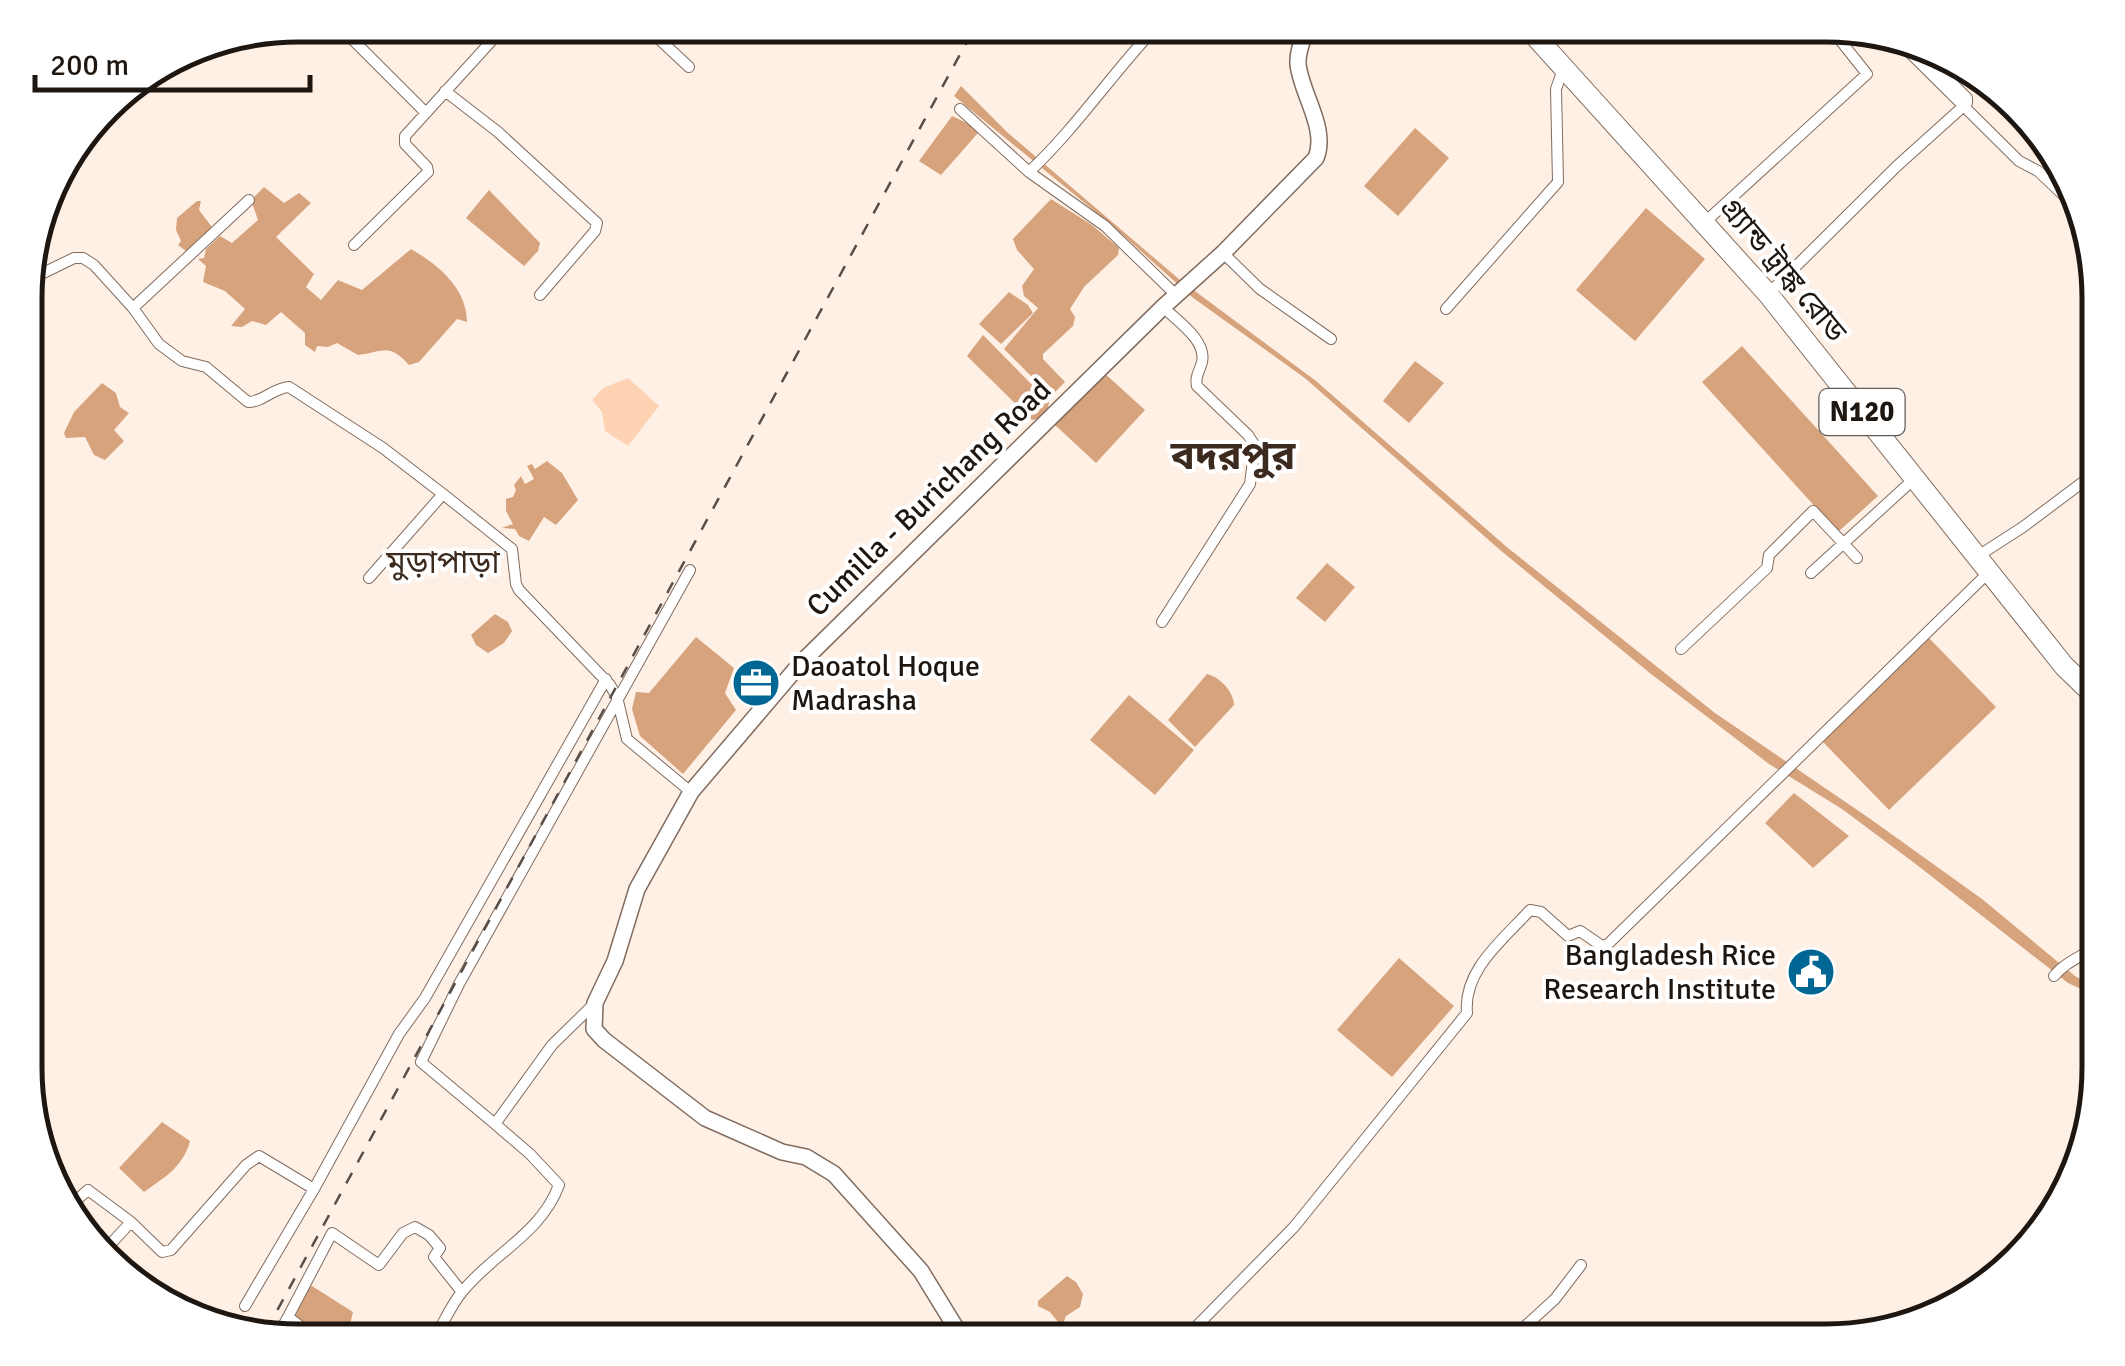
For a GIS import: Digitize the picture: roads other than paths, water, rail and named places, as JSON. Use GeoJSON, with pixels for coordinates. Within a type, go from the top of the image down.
{"type":"FeatureCollection","features":[{"type":"Feature","properties":{"kind":"highway","name":"গ্র্যান্ড ট্রাঙ্ক রোড"},"geometry":{"type":"LineString","coordinates":[[1541,42],[1768,294],[2064,666],[2082,683]]}},
{"type":"Feature","properties":{"kind":"main road","name":"Cumilla - Burichang Road"},"geometry":{"type":"LineString","coordinates":[[595,1003],[615,961],[638,889],[690,792],[800,664],[1176,294],[1223,253],[1318,154],[1317,129],[1298,63],[1304,42]]}},
{"type":"Feature","properties":{"kind":"main road"},"geometry":{"type":"LineString","coordinates":[[1530,42],[1608,126],[1661,175]]}},
{"type":"Feature","properties":{"kind":"main road"},"geometry":{"type":"LineString","coordinates":[[1552,42],[1634,134],[1661,175]]}},
{"type":"Feature","properties":{"kind":"main road"},"geometry":{"type":"LineString","coordinates":[[595,1003],[594,1029],[604,1040],[705,1118],[782,1152],[806,1157],[834,1174],[921,1271],[953,1324]]}},
{"type":"Feature","properties":{"kind":"street"},"geometry":{"type":"LineString","coordinates":[[355,42],[425,112]]}},
{"type":"Feature","properties":{"kind":"street"},"geometry":{"type":"LineString","coordinates":[[354,246],[428,172],[403,138],[490,42]]}},
{"type":"Feature","properties":{"kind":"street"},"geometry":{"type":"LineString","coordinates":[[662,42],[689,67]]}},
{"type":"Feature","properties":{"kind":"street"},"geometry":{"type":"LineString","coordinates":[[1032,169],[1143,42]]}},
{"type":"Feature","properties":{"kind":"street"},"geometry":{"type":"LineString","coordinates":[[1704,223],[1867,74],[1843,43]]}},
{"type":"Feature","properties":{"kind":"street"},"geometry":{"type":"LineString","coordinates":[[1917,60],[2019,161],[2057,189]]}},
{"type":"Feature","properties":{"kind":"street"},"geometry":{"type":"LineString","coordinates":[[1768,294],[1897,166],[1964,108],[1966,98],[1939,68]]}},
{"type":"Feature","properties":{"kind":"street"},"geometry":{"type":"LineString","coordinates":[[1446,309],[1558,182],[1556,89],[1561,75]]}},
{"type":"Feature","properties":{"kind":"street"},"geometry":{"type":"LineString","coordinates":[[445,90],[498,132],[597,223],[540,294]]}},
{"type":"Feature","properties":{"kind":"street"},"geometry":{"type":"LineString","coordinates":[[960,108],[1105,226],[1176,294]]}},
{"type":"Feature","properties":{"kind":"street"},"geometry":{"type":"LineString","coordinates":[[133,308],[250,200]]}},
{"type":"Feature","properties":{"kind":"street"},"geometry":{"type":"LineString","coordinates":[[1223,253],[1260,290],[1331,339]]}},
{"type":"Feature","properties":{"kind":"street"},"geometry":{"type":"LineString","coordinates":[[44,272],[74,258],[94,264],[159,344],[182,361],[206,367],[248,402],[289,387],[383,448],[443,494],[512,550],[516,584],[606,679],[617,698],[627,738],[690,792]]}},
{"type":"Feature","properties":{"kind":"street"},"geometry":{"type":"LineString","coordinates":[[1162,308],[1201,348],[1197,386],[1255,446],[1250,484],[1162,622]]}},
{"type":"Feature","properties":{"kind":"street"},"geometry":{"type":"LineString","coordinates":[[1811,573],[1914,479]]}},
{"type":"Feature","properties":{"kind":"street"},"geometry":{"type":"LineString","coordinates":[[1199,1323],[1294,1227],[1466,1013],[1468,990],[1476,970],[1530,910],[1541,912],[1568,936],[1580,931],[1602,946],[1608,944],[1794,760],[1983,564],[2082,484]]}},
{"type":"Feature","properties":{"kind":"street"},"geometry":{"type":"LineString","coordinates":[[369,578],[443,494]]}},
{"type":"Feature","properties":{"kind":"street"},"geometry":{"type":"LineString","coordinates":[[1681,650],[1767,568],[1769,555],[1813,511],[1857,558]]}},
{"type":"Feature","properties":{"kind":"street"},"geometry":{"type":"LineString","coordinates":[[443,1324],[462,1292],[524,1236],[552,1203],[558,1186],[530,1154],[420,1062],[458,984],[690,570]]}},
{"type":"Feature","properties":{"kind":"street"},"geometry":{"type":"LineString","coordinates":[[245,1306],[606,679]]}},
{"type":"Feature","properties":{"kind":"street"},"geometry":{"type":"LineString","coordinates":[[2054,976],[2066,961],[2082,958]]}},
{"type":"Feature","properties":{"kind":"street"},"geometry":{"type":"LineString","coordinates":[[495,1124],[552,1045],[595,1003]]}},
{"type":"Feature","properties":{"kind":"street"},"geometry":{"type":"LineString","coordinates":[[79,1198],[88,1190],[131,1222],[162,1252],[170,1250],[246,1165],[259,1156],[314,1189]]}},
{"type":"Feature","properties":{"kind":"street"},"geometry":{"type":"LineString","coordinates":[[112,1242],[131,1222]]}},
{"type":"Feature","properties":{"kind":"street"},"geometry":{"type":"LineString","coordinates":[[285,1323],[332,1233],[379,1265],[403,1234],[414,1227],[429,1235],[440,1248],[434,1257],[462,1292]]}},
{"type":"Feature","properties":{"kind":"street"},"geometry":{"type":"LineString","coordinates":[[1528,1323],[1555,1300],[1581,1265]]}},
{"type":"Feature","properties":{"kind":"street"},"geometry":{"type":"LineString","coordinates":[[288,1317],[297,1324]]}},
{"type":"Feature","properties":{"kind":"railway"},"geometry":{"type":"LineString","coordinates":[[271,1322],[967,42]]}},
{"type":"Feature","properties":{"kind":"place","name":"Daoatol Hoque Madrasha"},"geometry":{"type":"Point","coordinates":[756,683]}},
{"type":"Feature","properties":{"kind":"place","name":"Bangladesh Rice Research Institute"},"geometry":{"type":"Point","coordinates":[1811,972]}},
{"type":"Feature","properties":{"kind":"district","name":"বদরপুর"},"geometry":{"type":"Point","coordinates":[1233,456]}},
{"type":"Feature","properties":{"kind":"district","name":"মুড়াপাড়া"},"geometry":{"type":"Point","coordinates":[443,562]}}]}
